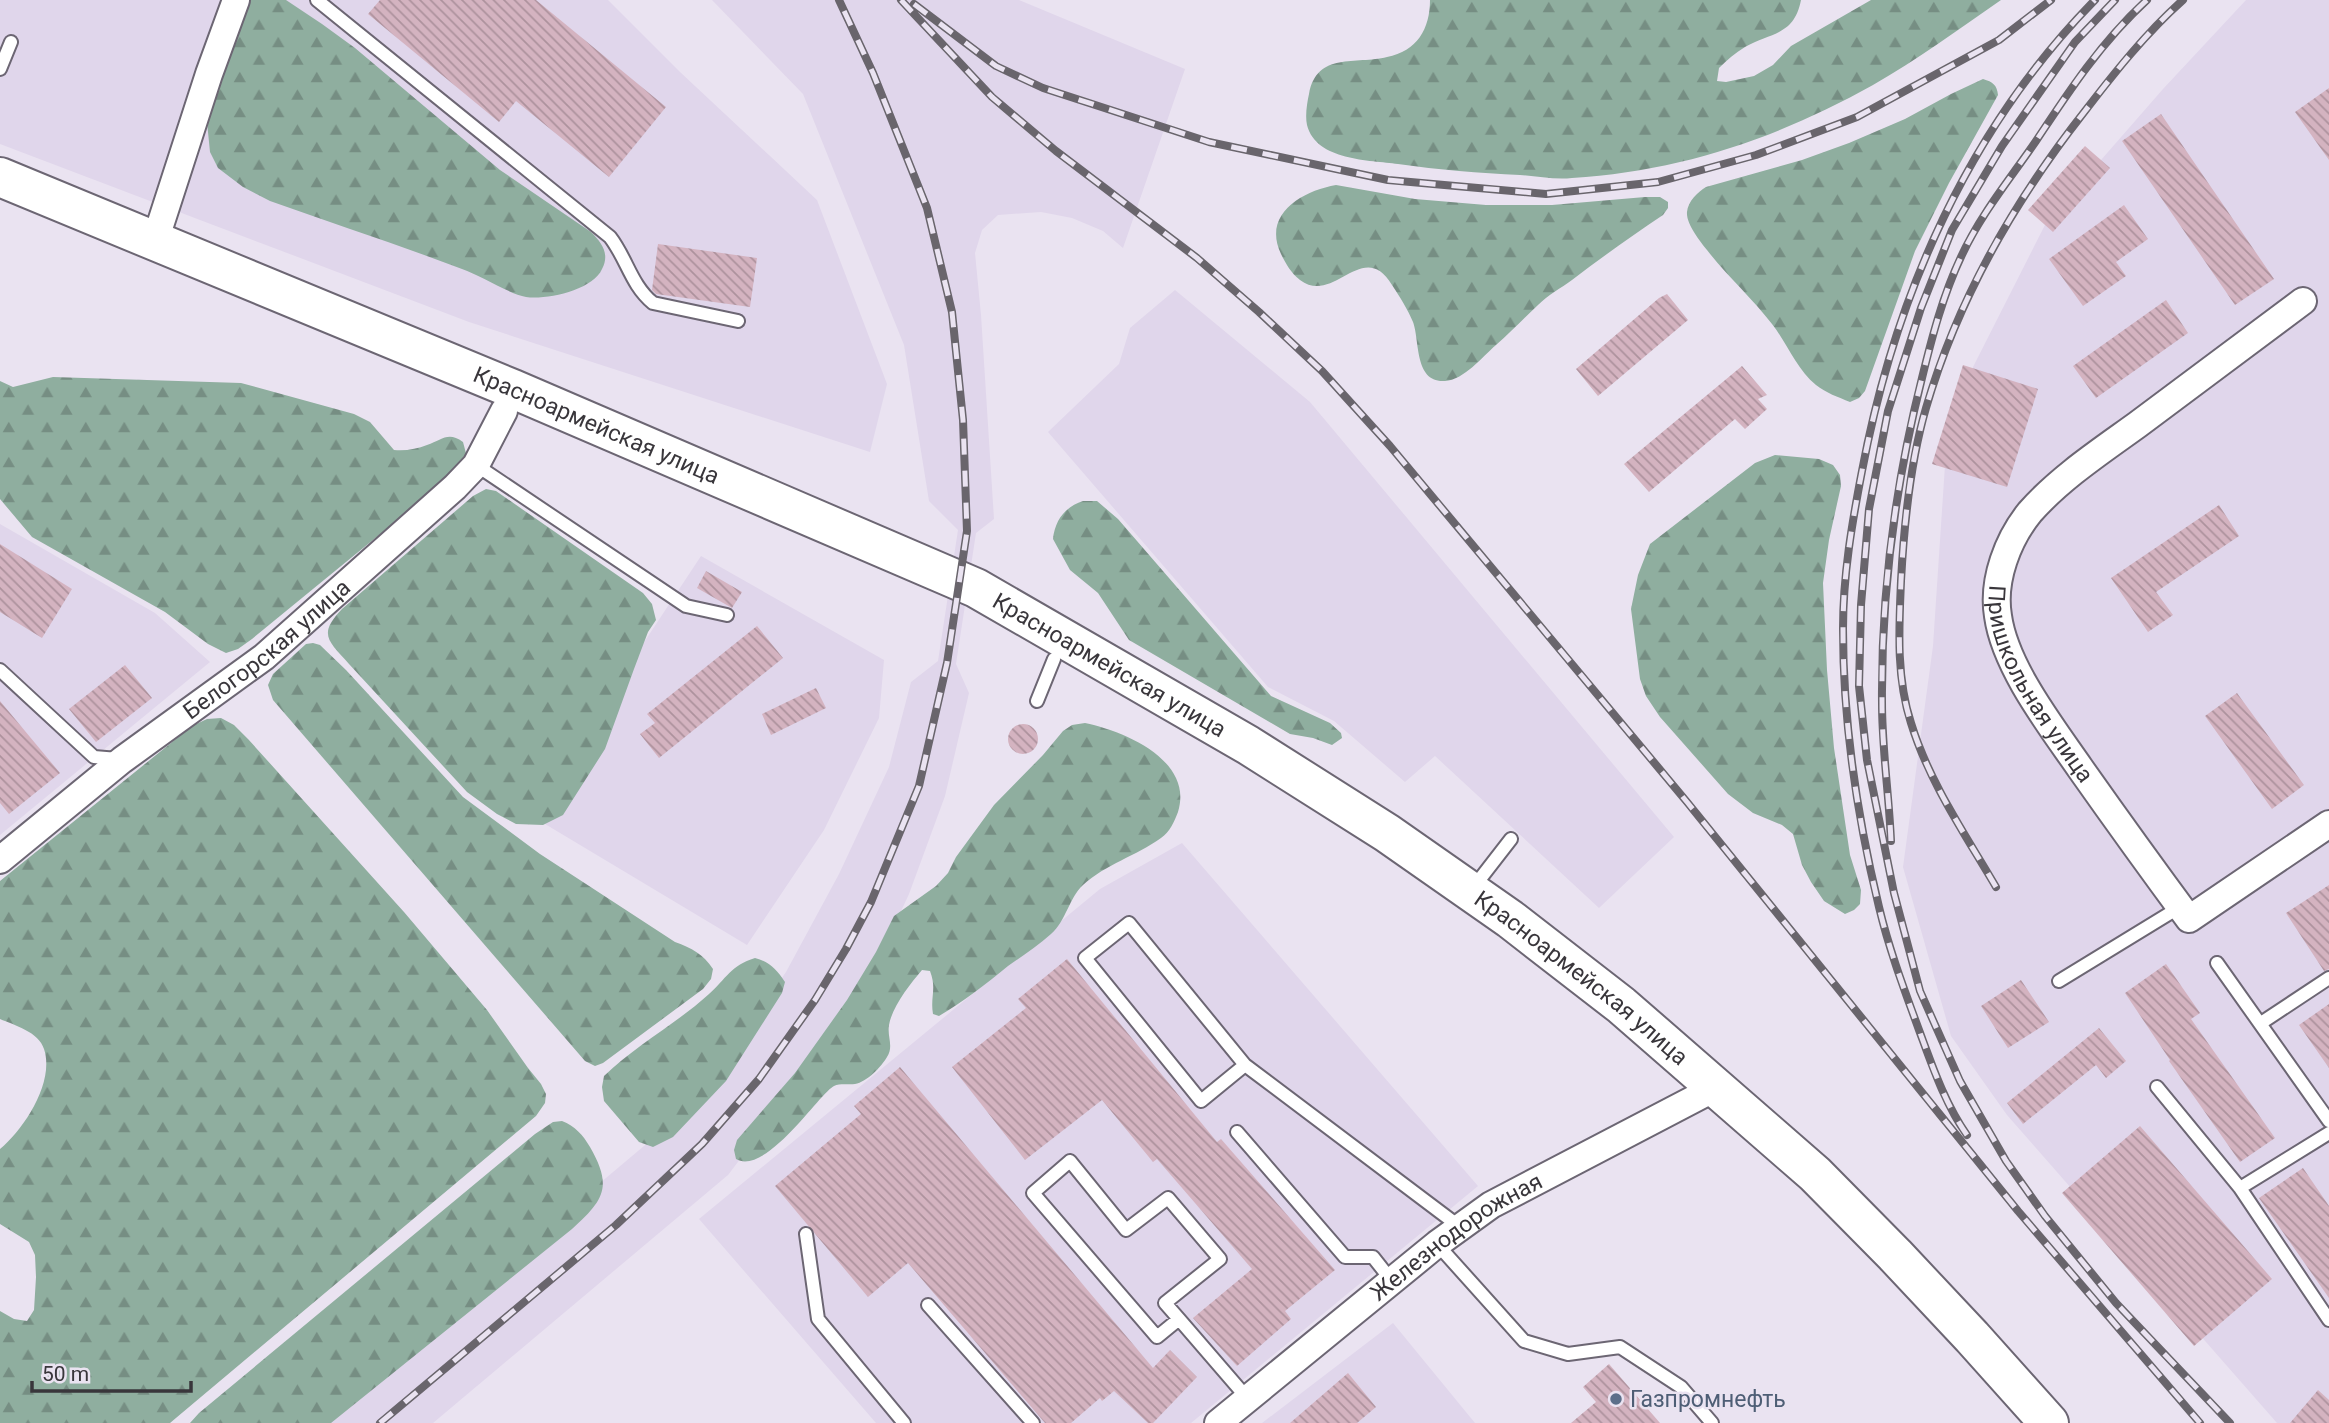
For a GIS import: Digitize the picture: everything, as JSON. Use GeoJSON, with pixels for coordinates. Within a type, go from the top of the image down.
{"type":"FeatureCollection","features":[{"type":"Feature","properties":{"kind":"main road","name":"Красноармейская улица"},"geometry":{"type":"LineString","coordinates":[[0,177],[513,389],[975,588],[1248,745],[1387,833],[1570,964],[1707,1092],[1795,1189],[1988,1387],[2018,1423]]}},
{"type":"Feature","properties":{"kind":"main road","name":"Красноармейская улица"},"geometry":{"type":"LineString","coordinates":[[0,201],[504,411],[880,572],[990,624],[1054,659],[1361,844],[1459,909],[1815,1174],[1972,1336],[2049,1423]]}},
{"type":"Feature","properties":{"kind":"street"},"geometry":{"type":"LineString","coordinates":[[155,241],[236,0]]}},
{"type":"Feature","properties":{"kind":"street","name":"Пришкольная улица"},"geometry":{"type":"LineString","coordinates":[[2184,913],[2038,708],[2006,645],[1997,615],[2001,567],[2029,514],[2046,496],[2091,459],[2303,301]]}},
{"type":"Feature","properties":{"kind":"street","name":"Белогорская улица"},"geometry":{"type":"LineString","coordinates":[[0,860],[122,760],[264,657],[455,487],[476,465],[504,411]]}},
{"type":"Feature","properties":{"kind":"street"},"geometry":{"type":"LineString","coordinates":[[2184,913],[2329,824]]}},
{"type":"Feature","properties":{"kind":"street","name":"Железнодорожная"},"geometry":{"type":"LineString","coordinates":[[1218,1423],[1460,1227],[1502,1199],[1707,1092]]}},
{"type":"Feature","properties":{"kind":"lane"},"geometry":{"type":"LineString","coordinates":[[317,0],[610,237],[623,254],[628,272],[643,295],[653,303],[738,321]]}},
{"type":"Feature","properties":{"kind":"lane"},"geometry":{"type":"LineString","coordinates":[[0,69],[10,42]]}},
{"type":"Feature","properties":{"kind":"lane"},"geometry":{"type":"LineString","coordinates":[[476,465],[686,606],[727,615]]}},
{"type":"Feature","properties":{"kind":"lane"},"geometry":{"type":"LineString","coordinates":[[1037,701],[1054,659]]}},
{"type":"Feature","properties":{"kind":"lane"},"geometry":{"type":"LineString","coordinates":[[0,670],[94,758],[122,760]]}},
{"type":"Feature","properties":{"kind":"lane"},"geometry":{"type":"LineString","coordinates":[[1470,891],[1511,839]]}},
{"type":"Feature","properties":{"kind":"lane"},"geometry":{"type":"LineString","coordinates":[[2059,981],[2184,913]]}},
{"type":"Feature","properties":{"kind":"lane"},"geometry":{"type":"LineString","coordinates":[[1245,1065],[1202,1101],[1085,958],[1129,923],[1245,1065],[1460,1227]]}},
{"type":"Feature","properties":{"kind":"lane"},"geometry":{"type":"LineString","coordinates":[[2217,963],[2329,1121]]}},
{"type":"Feature","properties":{"kind":"lane"},"geometry":{"type":"LineString","coordinates":[[2261,1023],[2329,978]]}},
{"type":"Feature","properties":{"kind":"lane"},"geometry":{"type":"LineString","coordinates":[[2157,1087],[2240,1188],[2329,1320]]}},
{"type":"Feature","properties":{"kind":"lane"},"geometry":{"type":"LineString","coordinates":[[1237,1132],[1345,1258],[1373,1258],[1392,1281]]}},
{"type":"Feature","properties":{"kind":"lane"},"geometry":{"type":"LineString","coordinates":[[2240,1188],[2329,1133]]}},
{"type":"Feature","properties":{"kind":"lane"},"geometry":{"type":"LineString","coordinates":[[1179,1319],[1157,1337],[1033,1193],[1070,1161],[1126,1230],[1168,1198],[1220,1258],[1165,1303],[1179,1319],[1248,1399]]}},
{"type":"Feature","properties":{"kind":"lane"},"geometry":{"type":"LineString","coordinates":[[806,1234],[818,1319],[904,1423]]}},
{"type":"Feature","properties":{"kind":"lane"},"geometry":{"type":"LineString","coordinates":[[1437,1244],[1524,1341],[1568,1354],[1620,1347],[1681,1387],[1712,1423]]}},
{"type":"Feature","properties":{"kind":"lane"},"geometry":{"type":"LineString","coordinates":[[928,1305],[1033,1423]]}},
{"type":"Feature","properties":{"kind":"shaded area"},"geometry":{"type":"Polygon","coordinates":[[[0,0],[608,0],[680,72],[817,200],[887,384],[870,452],[469,322],[0,144],[0,0]]]}},
{"type":"Feature","properties":{"kind":"shaded area"},"geometry":{"type":"Polygon","coordinates":[[[712,0],[1019,0],[1185,69],[1123,248],[1103,231],[1072,218],[1041,212],[998,215],[982,230],[975,253],[994,519],[976,533],[956,664],[969,693],[945,796],[909,894],[858,1004],[728,1175],[433,1423],[315,1423],[676,1119],[718,1071],[786,972],[839,874],[889,767],[911,682],[938,661],[958,530],[929,501],[904,345],[803,94],[712,0]]]}},
{"type":"Feature","properties":{"kind":"shaded area"},"geometry":{"type":"Polygon","coordinates":[[[2246,0],[2329,0],[2329,1423],[2277,1423],[2007,1115],[1951,1036],[1903,867],[1933,646],[1945,465],[1973,367],[2046,223],[2163,89],[2246,0]]]}},
{"type":"Feature","properties":{"kind":"shaded area"},"geometry":{"type":"Polygon","coordinates":[[[1175,290],[1310,402],[1674,837],[1599,908],[1435,756],[1405,782],[1334,721],[1268,687],[1048,432],[1119,364],[1130,328],[1175,290]]]}},
{"type":"Feature","properties":{"kind":"shaded area"},"geometry":{"type":"Polygon","coordinates":[[[0,524],[155,613],[210,662],[0,835],[0,524]]]}},
{"type":"Feature","properties":{"kind":"shaded area"},"geometry":{"type":"Polygon","coordinates":[[[701,556],[884,660],[879,718],[824,830],[747,945],[530,815],[701,556]]]}},
{"type":"Feature","properties":{"kind":"shaded area"},"geometry":{"type":"Polygon","coordinates":[[[1182,843],[1478,1186],[1191,1423],[876,1423],[699,1219],[1100,889],[1182,843]]]}},
{"type":"Feature","properties":{"kind":"shaded area"},"geometry":{"type":"Polygon","coordinates":[[[1393,1323],[1475,1423],[1262,1423],[1393,1323]]]}},
{"type":"Feature","properties":{"kind":"green space"},"geometry":{"type":"Polygon","coordinates":[[[251,0],[286,0],[322,24],[355,48],[500,170],[591,232],[605,254],[604,264],[597,276],[580,288],[568,292],[545,297],[526,297],[414,251],[270,201],[243,187],[218,168],[210,152],[207,122],[245,6],[251,0]]]}},
{"type":"Feature","properties":{"kind":"green space"},"geometry":{"type":"Polygon","coordinates":[[[1430,0],[1801,0],[1798,12],[1787,27],[1745,47],[1719,68],[1717,81],[1726,82],[1754,76],[1773,65],[1791,46],[1871,0],[2001,0],[1906,65],[1837,104],[1765,136],[1728,149],[1652,168],[1553,178],[1444,170],[1359,159],[1332,152],[1321,146],[1312,137],[1306,118],[1313,80],[1320,71],[1339,62],[1387,57],[1406,50],[1420,37],[1424,29],[1430,0]]]}},
{"type":"Feature","properties":{"kind":"green space"},"geometry":{"type":"Polygon","coordinates":[[[1983,79],[1994,84],[1998,95],[1915,251],[1865,391],[1850,402],[1828,393],[1803,372],[1772,324],[1701,242],[1687,217],[1689,204],[1706,187],[1802,160],[1849,143],[1905,119],[1983,79]]]}},
{"type":"Feature","properties":{"kind":"green space"},"geometry":{"type":"Polygon","coordinates":[[[1336,185],[1415,199],[1486,205],[1552,205],[1660,197],[1668,202],[1668,208],[1663,215],[1546,298],[1466,372],[1445,381],[1435,380],[1423,368],[1413,322],[1398,294],[1381,272],[1370,268],[1359,269],[1325,285],[1313,286],[1300,280],[1291,271],[1281,254],[1277,227],[1281,216],[1299,199],[1336,185]]]}},
{"type":"Feature","properties":{"kind":"green space"},"geometry":{"type":"Polygon","coordinates":[[[53,377],[241,383],[354,414],[370,422],[394,450],[415,449],[453,437],[463,442],[467,457],[456,472],[252,639],[238,649],[226,653],[208,644],[165,612],[32,537],[0,499],[0,381],[13,387],[53,377]]]}},
{"type":"Feature","properties":{"kind":"green space"},"geometry":{"type":"Polygon","coordinates":[[[1775,455],[1819,459],[1833,465],[1840,475],[1841,486],[1823,583],[1834,748],[1850,855],[1861,890],[1860,904],[1845,914],[1824,901],[1811,882],[1802,865],[1793,834],[1782,825],[1753,813],[1728,794],[1660,717],[1646,696],[1640,679],[1631,609],[1638,575],[1650,544],[1755,463],[1775,455]]]}},
{"type":"Feature","properties":{"kind":"green space"},"geometry":{"type":"Polygon","coordinates":[[[486,489],[496,491],[643,593],[652,604],[656,620],[648,632],[605,749],[563,815],[543,825],[516,824],[467,792],[349,664],[329,638],[330,625],[342,609],[473,496],[486,489]]]}},
{"type":"Feature","properties":{"kind":"green space"},"geometry":{"type":"Polygon","coordinates":[[[1083,501],[1097,501],[1118,519],[1271,696],[1330,723],[1341,733],[1342,738],[1332,745],[1290,734],[1129,640],[1098,593],[1070,570],[1053,539],[1062,515],[1083,501]]]}},
{"type":"Feature","properties":{"kind":"green space"},"geometry":{"type":"Polygon","coordinates":[[[306,644],[320,645],[346,670],[463,797],[540,854],[675,942],[701,955],[713,969],[711,979],[703,989],[603,1063],[595,1066],[585,1061],[273,700],[268,685],[273,674],[306,644]]]}},
{"type":"Feature","properties":{"kind":"green space"},"geometry":{"type":"Polygon","coordinates":[[[221,718],[234,725],[248,739],[404,912],[487,1010],[541,1084],[546,1094],[545,1103],[536,1116],[170,1423],[0,1423],[0,1311],[14,1319],[27,1321],[34,1310],[36,1277],[35,1255],[29,1242],[0,1224],[0,1149],[19,1130],[35,1104],[45,1076],[46,1062],[44,1049],[37,1038],[0,1019],[0,881],[192,726],[207,719],[221,718]]]}},
{"type":"Feature","properties":{"kind":"green space"},"geometry":{"type":"Polygon","coordinates":[[[1085,723],[1136,741],[1166,763],[1176,777],[1180,794],[1178,812],[1167,833],[1083,885],[1051,934],[974,993],[939,1016],[933,1014],[933,983],[930,971],[922,970],[894,1011],[889,1025],[889,1053],[877,1069],[860,1083],[832,1087],[770,1151],[746,1161],[736,1159],[734,1150],[737,1140],[795,1073],[847,1000],[894,916],[936,886],[948,873],[956,857],[994,805],[1063,731],[1072,725],[1085,723]]]}},
{"type":"Feature","properties":{"kind":"green space"},"geometry":{"type":"Polygon","coordinates":[[[755,958],[769,964],[779,973],[785,982],[782,993],[726,1081],[673,1137],[653,1147],[639,1142],[604,1101],[604,1076],[629,1054],[696,1005],[734,969],[755,958]]]}},
{"type":"Feature","properties":{"kind":"green space"},"geometry":{"type":"Polygon","coordinates":[[[562,1121],[575,1128],[587,1143],[597,1161],[603,1183],[602,1192],[592,1210],[572,1229],[331,1423],[190,1423],[535,1134],[553,1122],[562,1121]]]}},
{"type":"Feature","properties":{"kind":"building"},"geometry":{"type":"Polygon","coordinates":[[[380,0],[536,0],[666,107],[609,177],[516,101],[499,122],[368,14],[380,0]]]}},
{"type":"Feature","properties":{"kind":"building"},"geometry":{"type":"Polygon","coordinates":[[[2329,88],[2329,160],[2295,112],[2329,88]]]}},
{"type":"Feature","properties":{"kind":"building"},"geometry":{"type":"Polygon","coordinates":[[[2161,114],[2274,279],[2235,305],[2122,141],[2161,114]]]}},
{"type":"Feature","properties":{"kind":"building"},"geometry":{"type":"Polygon","coordinates":[[[2085,146],[2110,168],[2053,232],[2028,210],[2085,146]]]}},
{"type":"Feature","properties":{"kind":"building"},"geometry":{"type":"Polygon","coordinates":[[[2124,205],[2148,239],[2116,262],[2126,276],[2083,306],[2049,259],[2124,205]]]}},
{"type":"Feature","properties":{"kind":"building"},"geometry":{"type":"Polygon","coordinates":[[[658,244],[757,258],[750,307],[656,294],[652,290],[658,244]]]}},
{"type":"Feature","properties":{"kind":"building"},"geometry":{"type":"Polygon","coordinates":[[[1667,294],[1688,320],[1598,396],[1576,369],[1667,294]]]}},
{"type":"Feature","properties":{"kind":"building"},"geometry":{"type":"Polygon","coordinates":[[[2166,300],[2188,333],[2096,398],[2073,366],[2166,300]]]}},
{"type":"Feature","properties":{"kind":"building"},"geometry":{"type":"Polygon","coordinates":[[[1963,365],[2038,389],[2007,487],[1932,464],[1963,365]]]}},
{"type":"Feature","properties":{"kind":"building"},"geometry":{"type":"Polygon","coordinates":[[[1742,366],[1767,395],[1758,399],[1767,409],[1745,429],[1735,419],[1649,492],[1624,464],[1742,366]]]}},
{"type":"Feature","properties":{"kind":"building"},"geometry":{"type":"Polygon","coordinates":[[[2219,505],[2239,536],[2156,592],[2173,615],[2148,632],[2111,578],[2219,505]]]}},
{"type":"Feature","properties":{"kind":"building"},"geometry":{"type":"Polygon","coordinates":[[[0,544],[72,589],[42,638],[0,612],[0,544]]]}},
{"type":"Feature","properties":{"kind":"building"},"geometry":{"type":"Polygon","coordinates":[[[706,571],[742,592],[732,608],[697,588],[706,571]]]}},
{"type":"Feature","properties":{"kind":"building"},"geometry":{"type":"Polygon","coordinates":[[[757,626],[783,658],[659,758],[640,734],[655,723],[647,714],[757,626]]]}},
{"type":"Feature","properties":{"kind":"building"},"geometry":{"type":"Polygon","coordinates":[[[125,665],[152,698],[96,742],[69,709],[125,665]]]}},
{"type":"Feature","properties":{"kind":"building"},"geometry":{"type":"Polygon","coordinates":[[[816,688],[826,708],[771,735],[762,714],[816,688]]]}},
{"type":"Feature","properties":{"kind":"building"},"geometry":{"type":"Polygon","coordinates":[[[2237,693],[2304,785],[2272,809],[2205,716],[2237,693]]]}},
{"type":"Feature","properties":{"kind":"building"},"geometry":{"type":"Polygon","coordinates":[[[0,701],[60,773],[9,814],[0,803],[0,701]]]}},
{"type":"Feature","properties":{"kind":"building"},"geometry":{"type":"Polygon","coordinates":[[[1023,724],[1029,725],[1037,733],[1037,745],[1029,753],[1023,754],[1017,753],[1009,745],[1008,739],[1009,733],[1017,725],[1023,724]]]}},
{"type":"Feature","properties":{"kind":"building"},"geometry":{"type":"Polygon","coordinates":[[[2329,885],[2329,969],[2324,971],[2286,913],[2329,885]]]}},
{"type":"Feature","properties":{"kind":"building"},"geometry":{"type":"Polygon","coordinates":[[[1067,959],[1217,1142],[1221,1139],[1335,1270],[1285,1311],[1291,1319],[1237,1366],[1193,1318],[1252,1269],[1157,1159],[1153,1162],[1102,1100],[1025,1160],[952,1067],[1026,1008],[1018,999],[1067,959]]]}},
{"type":"Feature","properties":{"kind":"building"},"geometry":{"type":"Polygon","coordinates":[[[2166,964],[2200,1013],[2191,1019],[2275,1138],[2240,1162],[2125,993],[2166,964]]]}},
{"type":"Feature","properties":{"kind":"building"},"geometry":{"type":"Polygon","coordinates":[[[2021,980],[2049,1022],[2008,1048],[1981,1006],[2021,980]]]}},
{"type":"Feature","properties":{"kind":"building"},"geometry":{"type":"Polygon","coordinates":[[[2329,1004],[2329,1068],[2299,1025],[2329,1004]]]}},
{"type":"Feature","properties":{"kind":"building"},"geometry":{"type":"Polygon","coordinates":[[[2099,1028],[2126,1061],[2106,1078],[2096,1065],[2023,1124],[2007,1103],[2099,1028]]]}},
{"type":"Feature","properties":{"kind":"building"},"geometry":{"type":"Polygon","coordinates":[[[900,1067],[1153,1368],[1170,1350],[1197,1377],[1153,1423],[1148,1423],[1114,1391],[1102,1401],[1100,1398],[1071,1423],[1045,1423],[908,1263],[868,1297],[775,1186],[861,1114],[854,1106],[900,1067]]]}},
{"type":"Feature","properties":{"kind":"building"},"geometry":{"type":"Polygon","coordinates":[[[2140,1126],[2272,1279],[2194,1346],[2062,1193],[2140,1126]]]}},
{"type":"Feature","properties":{"kind":"building"},"geometry":{"type":"Polygon","coordinates":[[[2303,1168],[2329,1206],[2329,1298],[2259,1198],[2303,1168]]]}},
{"type":"Feature","properties":{"kind":"building","name":"Газпромнефть"},"geometry":{"type":"Polygon","coordinates":[[[1609,1364],[1660,1423],[1571,1423],[1596,1402],[1583,1387],[1609,1364]]]}},
{"type":"Feature","properties":{"kind":"building"},"geometry":{"type":"Polygon","coordinates":[[[1348,1373],[1376,1407],[1357,1423],[1290,1423],[1348,1373]]]}},
{"type":"Feature","properties":{"kind":"building"},"geometry":{"type":"Polygon","coordinates":[[[2318,1390],[2329,1400],[2329,1423],[2290,1423],[2318,1390]]]}},
{"type":"Feature","properties":{"kind":"railway"},"geometry":{"type":"LineString","coordinates":[[380,1423],[616,1225],[702,1144],[759,1079],[815,1000],[846,949],[871,902],[919,786],[947,663],[967,531],[963,420],[952,312],[927,208],[873,73],[839,0]]}},
{"type":"Feature","properties":{"kind":"railway"},"geometry":{"type":"LineString","coordinates":[[901,0],[992,97],[1056,151],[1197,258],[1322,371],[1390,446],[1687,802],[2018,1211],[2200,1423]]}},
{"type":"Feature","properties":{"kind":"railway"},"geometry":{"type":"LineString","coordinates":[[914,4],[996,66],[1043,88],[1209,142],[1388,180],[1546,194],[1658,182],[1756,155],[1857,117],[1999,40],[2051,0]]}},
{"type":"Feature","properties":{"kind":"railway"},"geometry":{"type":"LineString","coordinates":[[1967,1135],[1946,1097],[1913,1015],[1887,938],[1871,873],[1858,804],[1846,699],[1843,629],[1846,569],[1858,491],[1876,405],[1917,278],[1975,159],[2010,103],[2050,50],[2095,0]]}},
{"type":"Feature","properties":{"kind":"railway"},"geometry":{"type":"LineString","coordinates":[[2115,0],[2075,42],[2002,146],[1952,230],[1921,308],[1888,411],[1869,509],[1861,605],[1859,686],[1867,760],[1894,893],[1920,991],[1960,1081],[2006,1161],[2045,1216],[2116,1303],[2230,1423]]}},
{"type":"Feature","properties":{"kind":"railway"},"geometry":{"type":"LineString","coordinates":[[1891,841],[1882,703],[1887,580],[1904,458],[1938,316],[1961,257],[1986,212],[2087,67],[2115,32],[2147,0]]}},
{"type":"Feature","properties":{"kind":"railway"},"geometry":{"type":"LineString","coordinates":[[1996,887],[1928,766],[1906,706],[1900,652],[1901,581],[1906,516],[1916,450],[1926,408],[1954,328],[2012,215],[2059,145],[2108,82],[2144,39],[2183,0]]}},
{"type":"Feature","properties":{"kind":"place","name":"Газпромнефть"},"geometry":{"type":"Point","coordinates":[1616,1399]}}]}
